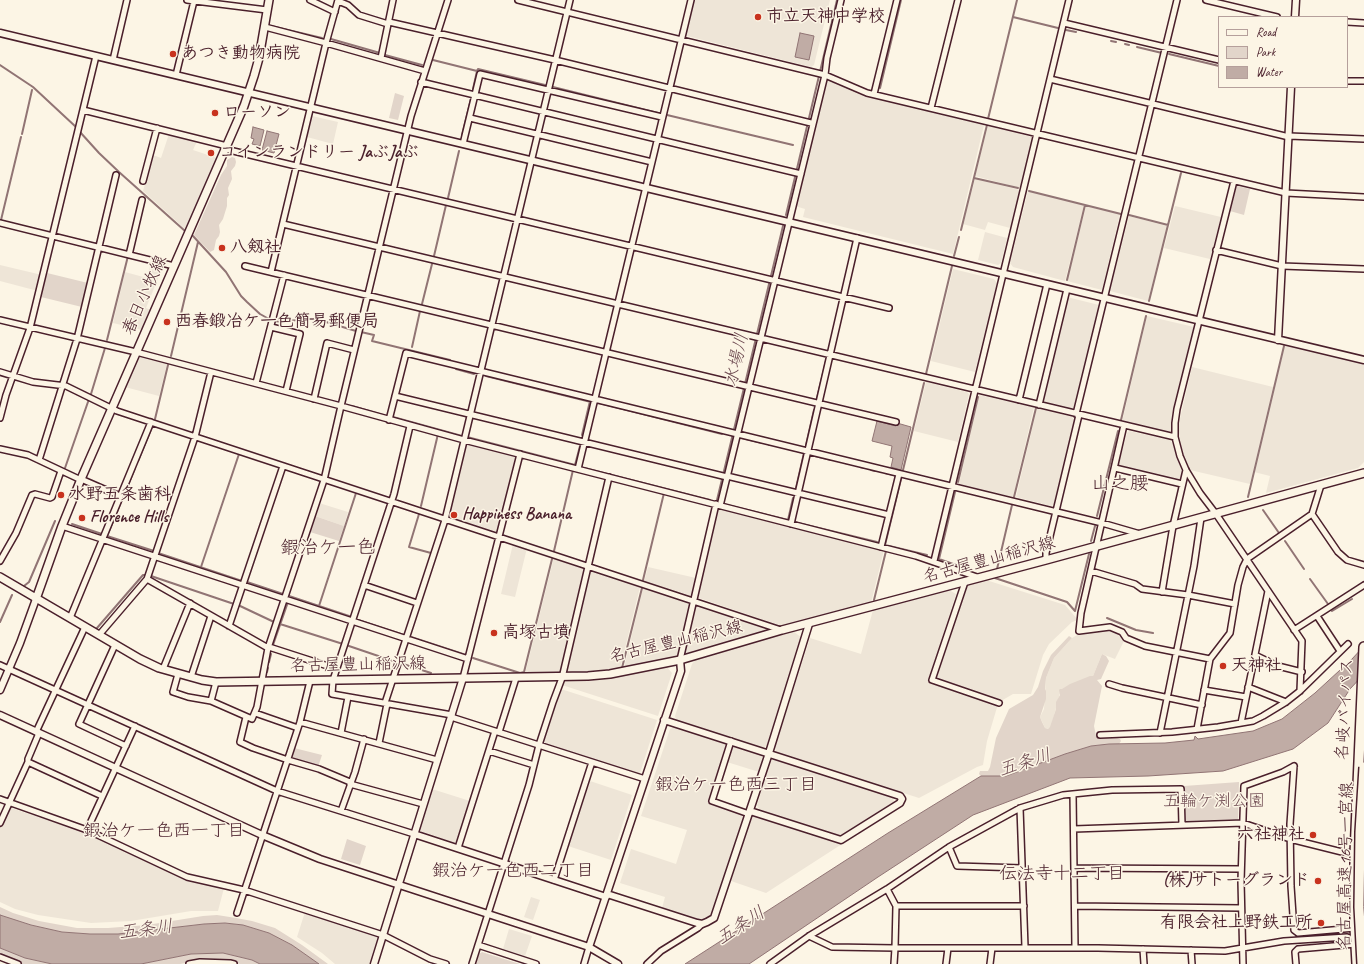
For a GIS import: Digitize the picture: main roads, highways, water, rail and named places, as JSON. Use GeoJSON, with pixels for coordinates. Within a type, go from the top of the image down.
{"type":"FeatureCollection","features":[{"type":"Feature","properties":{"kind":"highway","name":"名岐バイパス"},"geometry":{"type":"LineString","coordinates":[[1357,964],[1355,928],[1355,853],[1364,647]]}},
{"type":"Feature","properties":{"kind":"highway","name":"名古屋高速16号一宮線"},"geometry":{"type":"LineString","coordinates":[[1362,964],[1359,907],[1360,832],[1364,767]]}},
{"type":"Feature","properties":{"kind":"main road","name":"春日小牧線"},"geometry":{"type":"LineString","coordinates":[[36,599],[62,526],[81,479],[249,92],[257,66],[269,0]]}},
{"type":"Feature","properties":{"kind":"main road","name":"名古屋豊山稲沢線"},"geometry":{"type":"LineString","coordinates":[[0,577],[115,645],[163,670],[216,682],[562,678],[610,674],[680,660],[782,630],[981,578],[1364,474]]}},
{"type":"Feature","properties":{"kind":"water"},"geometry":{"type":"Polygon","coordinates":[[[800,33],[814,36],[809,60],[795,57],[800,33]]]}},
{"type":"Feature","properties":{"kind":"water"},"geometry":{"type":"Polygon","coordinates":[[[253,127],[264,130],[260,146],[252,144],[254,139],[251,138],[253,127]]]}},
{"type":"Feature","properties":{"kind":"water"},"geometry":{"type":"Polygon","coordinates":[[[267,131],[279,134],[274,153],[262,150],[267,131]]]}},
{"type":"Feature","properties":{"kind":"water"},"geometry":{"type":"Polygon","coordinates":[[[877,421],[896,426],[897,423],[911,427],[901,470],[891,467],[893,458],[890,457],[892,446],[872,441],[877,421]]]}},
{"type":"Feature","properties":{"kind":"water"},"geometry":{"type":"Polygon","coordinates":[[[1364,646],[1364,674],[1350,689],[1328,723],[1293,749],[1223,771],[1148,776],[1070,778],[973,815],[749,964],[685,964],[888,833],[981,776],[1006,776],[1091,746],[1109,744],[1165,743],[1194,740],[1195,736],[1198,739],[1253,731],[1282,719],[1315,693],[1364,646]]]}},
{"type":"Feature","properties":{"kind":"water"},"geometry":{"type":"Polygon","coordinates":[[[0,915],[31,925],[62,932],[90,934],[118,934],[204,924],[225,923],[243,925],[269,933],[292,945],[319,964],[260,964],[252,960],[223,953],[191,954],[141,964],[52,964],[25,958],[0,948],[0,915]]]}},
{"type":"Feature","properties":{"kind":"waterway","name":"水場川"},"geometry":{"type":"LineString","coordinates":[[786,215],[837,0]]}},
{"type":"Feature","properties":{"kind":"waterway"},"geometry":{"type":"LineString","coordinates":[[880,88],[901,0]]}},
{"type":"Feature","properties":{"kind":"waterway"},"geometry":{"type":"LineString","coordinates":[[988,119],[1017,0]]}},
{"type":"Feature","properties":{"kind":"waterway"},"geometry":{"type":"LineString","coordinates":[[1013,17],[1058,28]]}},
{"type":"Feature","properties":{"kind":"waterway"},"geometry":{"type":"LineString","coordinates":[[271,26],[322,38]]}},
{"type":"Feature","properties":{"kind":"waterway"},"geometry":{"type":"LineString","coordinates":[[1066,30],[1076,32]]}},
{"type":"Feature","properties":{"kind":"waterway"},"geometry":{"type":"LineString","coordinates":[[331,39],[380,53],[380,51]]}},
{"type":"Feature","properties":{"kind":"waterway"},"geometry":{"type":"LineString","coordinates":[[1111,41],[1116,42]]}},
{"type":"Feature","properties":{"kind":"waterway"},"geometry":{"type":"LineString","coordinates":[[1125,44],[1129,45]]}},
{"type":"Feature","properties":{"kind":"waterway"},"geometry":{"type":"LineString","coordinates":[[1137,47],[1162,53]]}},
{"type":"Feature","properties":{"kind":"waterway"},"geometry":{"type":"LineString","coordinates":[[1169,54],[1218,66]]}},
{"type":"Feature","properties":{"kind":"waterway"},"geometry":{"type":"LineString","coordinates":[[385,55],[422,65]]}},
{"type":"Feature","properties":{"kind":"waterway"},"geometry":{"type":"LineString","coordinates":[[433,60],[545,85]]}},
{"type":"Feature","properties":{"kind":"waterway"},"geometry":{"type":"LineString","coordinates":[[0,65],[33,87],[76,127]]}},
{"type":"Feature","properties":{"kind":"waterway"},"geometry":{"type":"LineString","coordinates":[[473,89],[477,71]]}},
{"type":"Feature","properties":{"kind":"waterway"},"geometry":{"type":"LineString","coordinates":[[553,87],[658,113]]}},
{"type":"Feature","properties":{"kind":"waterway"},"geometry":{"type":"LineString","coordinates":[[22,134],[32,90]]}},
{"type":"Feature","properties":{"kind":"waterway"},"geometry":{"type":"LineString","coordinates":[[462,135],[471,99]]}},
{"type":"Feature","properties":{"kind":"waterway"},"geometry":{"type":"LineString","coordinates":[[667,115],[793,145]]}},
{"type":"Feature","properties":{"kind":"waterway"},"geometry":{"type":"LineString","coordinates":[[961,230],[987,125]]}},
{"type":"Feature","properties":{"kind":"waterway"},"geometry":{"type":"LineString","coordinates":[[80,132],[119,172],[185,231]]}},
{"type":"Feature","properties":{"kind":"waterway"},"geometry":{"type":"LineString","coordinates":[[1,220],[21,137]]}},
{"type":"Feature","properties":{"kind":"waterway"},"geometry":{"type":"LineString","coordinates":[[448,198],[459,151]]}},
{"type":"Feature","properties":{"kind":"waterway"},"geometry":{"type":"LineString","coordinates":[[1149,301],[1181,173]]}},
{"type":"Feature","properties":{"kind":"waterway"},"geometry":{"type":"LineString","coordinates":[[974,178],[1018,188]]}},
{"type":"Feature","properties":{"kind":"waterway"},"geometry":{"type":"LineString","coordinates":[[1029,191],[1121,214]]}},
{"type":"Feature","properties":{"kind":"waterway"},"geometry":{"type":"LineString","coordinates":[[434,256],[446,205]]}},
{"type":"Feature","properties":{"kind":"waterway"},"geometry":{"type":"LineString","coordinates":[[1067,280],[1085,205]]}},
{"type":"Feature","properties":{"kind":"waterway"},"geometry":{"type":"LineString","coordinates":[[1129,215],[1168,225]]}},
{"type":"Feature","properties":{"kind":"waterway","name":"水場川"},"geometry":{"type":"LineString","coordinates":[[717,500],[783,226]]}},
{"type":"Feature","properties":{"kind":"waterway"},"geometry":{"type":"LineString","coordinates":[[193,236],[226,272],[241,296],[260,314],[269,319]]}},
{"type":"Feature","properties":{"kind":"waterway"},"geometry":{"type":"LineString","coordinates":[[954,256],[959,237]]}},
{"type":"Feature","properties":{"kind":"waterway"},"geometry":{"type":"LineString","coordinates":[[171,356],[198,242]]}},
{"type":"Feature","properties":{"kind":"waterway"},"geometry":{"type":"LineString","coordinates":[[107,340],[128,256]]}},
{"type":"Feature","properties":{"kind":"waterway"},"geometry":{"type":"LineString","coordinates":[[422,304],[432,264]]}},
{"type":"Feature","properties":{"kind":"waterway"},"geometry":{"type":"LineString","coordinates":[[926,374],[952,266]]}},
{"type":"Feature","properties":{"kind":"waterway"},"geometry":{"type":"LineString","coordinates":[[1038,400],[1063,296]]}},
{"type":"Feature","properties":{"kind":"waterway"},"geometry":{"type":"LineString","coordinates":[[412,347],[420,311]]}},
{"type":"Feature","properties":{"kind":"waterway"},"geometry":{"type":"LineString","coordinates":[[1121,420],[1146,316]]}},
{"type":"Feature","properties":{"kind":"waterway"},"geometry":{"type":"LineString","coordinates":[[275,321],[282,322],[316,319],[356,331]]}},
{"type":"Feature","properties":{"kind":"waterway"},"geometry":{"type":"LineString","coordinates":[[361,332],[374,335],[372,341],[450,360]]}},
{"type":"Feature","properties":{"kind":"waterway"},"geometry":{"type":"LineString","coordinates":[[1248,497],[1284,346]]}},
{"type":"Feature","properties":{"kind":"waterway"},"geometry":{"type":"LineString","coordinates":[[91,394],[105,348]]}},
{"type":"Feature","properties":{"kind":"waterway"},"geometry":{"type":"LineString","coordinates":[[817,398],[826,361]]}},
{"type":"Feature","properties":{"kind":"waterway"},"geometry":{"type":"LineString","coordinates":[[155,419],[168,365]]}},
{"type":"Feature","properties":{"kind":"waterway"},"geometry":{"type":"LineString","coordinates":[[456,369],[474,374]]}},
{"type":"Feature","properties":{"kind":"waterway"},"geometry":{"type":"LineString","coordinates":[[486,376],[591,402]]}},
{"type":"Feature","properties":{"kind":"waterway"},"geometry":{"type":"LineString","coordinates":[[903,470],[924,383]]}},
{"type":"Feature","properties":{"kind":"waterway"},"geometry":{"type":"LineString","coordinates":[[958,482],[978,397]]}},
{"type":"Feature","properties":{"kind":"waterway"},"geometry":{"type":"LineString","coordinates":[[65,468],[89,399]]}},
{"type":"Feature","properties":{"kind":"waterway"},"geometry":{"type":"LineString","coordinates":[[582,435],[590,401]]}},
{"type":"Feature","properties":{"kind":"waterway"},"geometry":{"type":"LineString","coordinates":[[599,403],[722,434]]}},
{"type":"Feature","properties":{"kind":"waterway"},"geometry":{"type":"LineString","coordinates":[[352,406],[386,416]]}},
{"type":"Feature","properties":{"kind":"waterway"},"geometry":{"type":"LineString","coordinates":[[1014,497],[1036,408]]}},
{"type":"Feature","properties":{"kind":"waterway"},"geometry":{"type":"LineString","coordinates":[[806,445],[814,410]]}},
{"type":"Feature","properties":{"kind":"waterway"},"geometry":{"type":"LineString","coordinates":[[393,417],[462,436]]}},
{"type":"Feature","properties":{"kind":"waterway"},"geometry":{"type":"LineString","coordinates":[[138,461],[152,427]]}},
{"type":"Feature","properties":{"kind":"waterway"},"geometry":{"type":"LineString","coordinates":[[1097,516],[1118,431]]}},
{"type":"Feature","properties":{"kind":"waterway"},"geometry":{"type":"LineString","coordinates":[[421,506],[438,434]]}},
{"type":"Feature","properties":{"kind":"waterway"},"geometry":{"type":"LineString","coordinates":[[467,437],[575,465],[580,446]]}},
{"type":"Feature","properties":{"kind":"waterway"},"geometry":{"type":"LineString","coordinates":[[742,438],[762,443]]}},
{"type":"Feature","properties":{"kind":"waterway"},"geometry":{"type":"LineString","coordinates":[[796,488],[804,453]]}},
{"type":"Feature","properties":{"kind":"waterway"},"geometry":{"type":"LineString","coordinates":[[201,567],[239,454]]}},
{"type":"Feature","properties":{"kind":"waterway"},"geometry":{"type":"LineString","coordinates":[[811,455],[831,460]]}},
{"type":"Feature","properties":{"kind":"waterway"},"geometry":{"type":"LineString","coordinates":[[845,463],[855,465]]}},
{"type":"Feature","properties":{"kind":"waterway"},"geometry":{"type":"LineString","coordinates":[[860,467],[865,468]]}},
{"type":"Feature","properties":{"kind":"waterway"},"geometry":{"type":"LineString","coordinates":[[107,536],[135,468]]}},
{"type":"Feature","properties":{"kind":"waterway"},"geometry":{"type":"LineString","coordinates":[[584,468],[710,500]]}},
{"type":"Feature","properties":{"kind":"waterway"},"geometry":{"type":"LineString","coordinates":[[554,551],[573,470]]}},
{"type":"Feature","properties":{"kind":"waterway"},"geometry":{"type":"LineString","coordinates":[[871,470],[875,471]]}},
{"type":"Feature","properties":{"kind":"waterway"},"geometry":{"type":"LineString","coordinates":[[885,473],[894,475]]}},
{"type":"Feature","properties":{"kind":"waterway"},"geometry":{"type":"LineString","coordinates":[[901,479],[885,545],[927,555]]}},
{"type":"Feature","properties":{"kind":"waterway"},"geometry":{"type":"LineString","coordinates":[[955,492],[939,559],[956,565]]}},
{"type":"Feature","properties":{"kind":"waterway"},"geometry":{"type":"LineString","coordinates":[[319,606],[356,493]]}},
{"type":"Feature","properties":{"kind":"waterway"},"geometry":{"type":"LineString","coordinates":[[643,580],[664,493]]}},
{"type":"Feature","properties":{"kind":"waterway"},"geometry":{"type":"LineString","coordinates":[[723,504],[788,520],[793,498]]}},
{"type":"Feature","properties":{"kind":"waterway"},"geometry":{"type":"LineString","coordinates":[[997,569],[1012,505]]}},
{"type":"Feature","properties":{"kind":"waterway"},"geometry":{"type":"LineString","coordinates":[[1263,510],[1279,533]]}},
{"type":"Feature","properties":{"kind":"waterway"},"geometry":{"type":"LineString","coordinates":[[419,514],[409,547],[431,553]]}},
{"type":"Feature","properties":{"kind":"waterway"},"geometry":{"type":"LineString","coordinates":[[24,586],[29,582],[55,521]]}},
{"type":"Feature","properties":{"kind":"waterway"},"geometry":{"type":"LineString","coordinates":[[794,522],[877,542]]}},
{"type":"Feature","properties":{"kind":"waterway"},"geometry":{"type":"LineString","coordinates":[[72,524],[102,534]]}},
{"type":"Feature","properties":{"kind":"waterway"},"geometry":{"type":"LineString","coordinates":[[1091,541],[1095,526]]}},
{"type":"Feature","properties":{"kind":"waterway"},"geometry":{"type":"LineString","coordinates":[[107,536],[154,551]]}},
{"type":"Feature","properties":{"kind":"waterway"},"geometry":{"type":"LineString","coordinates":[[1285,541],[1304,569]]}},
{"type":"Feature","properties":{"kind":"waterway"},"geometry":{"type":"LineString","coordinates":[[874,600],[886,551]]}},
{"type":"Feature","properties":{"kind":"waterway"},"geometry":{"type":"LineString","coordinates":[[158,553],[242,581]]}},
{"type":"Feature","properties":{"kind":"waterway"},"geometry":{"type":"LineString","coordinates":[[1075,611],[1089,554]]}},
{"type":"Feature","properties":{"kind":"waterway"},"geometry":{"type":"LineString","coordinates":[[473,658],[520,673],[524,672],[552,559]]}},
{"type":"Feature","properties":{"kind":"waterway"},"geometry":{"type":"LineString","coordinates":[[97,628],[143,575],[146,575]]}},
{"type":"Feature","properties":{"kind":"waterway"},"geometry":{"type":"LineString","coordinates":[[151,576],[234,604]]}},
{"type":"Feature","properties":{"kind":"waterway"},"geometry":{"type":"LineString","coordinates":[[995,578],[1067,602],[1075,611]]}},
{"type":"Feature","properties":{"kind":"waterway"},"geometry":{"type":"LineString","coordinates":[[1310,579],[1328,604]]}},
{"type":"Feature","properties":{"kind":"waterway"},"geometry":{"type":"LineString","coordinates":[[247,582],[283,594]]}},
{"type":"Feature","properties":{"kind":"waterway"},"geometry":{"type":"LineString","coordinates":[[622,668],[642,588]]}},
{"type":"Feature","properties":{"kind":"waterway"},"geometry":{"type":"LineString","coordinates":[[0,622],[12,595]]}},
{"type":"Feature","properties":{"kind":"waterway"},"geometry":{"type":"LineString","coordinates":[[289,596],[352,617]]}},
{"type":"Feature","properties":{"kind":"waterway"},"geometry":{"type":"LineString","coordinates":[[1332,611],[1352,599]]}},
{"type":"Feature","properties":{"kind":"waterway"},"geometry":{"type":"LineString","coordinates":[[273,645],[288,602]]}},
{"type":"Feature","properties":{"kind":"waterway"},"geometry":{"type":"LineString","coordinates":[[238,605],[274,622]]}},
{"type":"Feature","properties":{"kind":"waterway"},"geometry":{"type":"LineString","coordinates":[[1107,618],[1136,630],[1153,633]]}},
{"type":"Feature","properties":{"kind":"waterway"},"geometry":{"type":"LineString","coordinates":[[355,619],[404,635]]}},
{"type":"Feature","properties":{"kind":"waterway"},"geometry":{"type":"LineString","coordinates":[[280,624],[343,644]]}},
{"type":"Feature","properties":{"kind":"waterway"},"geometry":{"type":"LineString","coordinates":[[408,636],[466,655]]}},
{"type":"Feature","properties":{"kind":"waterway"},"geometry":{"type":"LineString","coordinates":[[346,645],[396,662]]}},
{"type":"Feature","properties":{"kind":"waterway"},"geometry":{"type":"LineString","coordinates":[[274,651],[318,666]]}},
{"type":"Feature","properties":{"kind":"waterway"},"geometry":{"type":"LineString","coordinates":[[269,662],[271,654]]}},
{"type":"Feature","properties":{"kind":"waterway"},"geometry":{"type":"LineString","coordinates":[[400,663],[431,673]]}},
{"type":"Feature","properties":{"kind":"waterway"},"geometry":{"type":"LineString","coordinates":[[267,672],[268,668]]}},
{"type":"Feature","properties":{"kind":"place","name":"市立天神中学校"},"geometry":{"type":"Point","coordinates":[758,17]}},
{"type":"Feature","properties":{"kind":"place","name":"あつき動物病院"},"geometry":{"type":"Point","coordinates":[173,54]}},
{"type":"Feature","properties":{"kind":"place","name":"ローソン"},"geometry":{"type":"Point","coordinates":[215,113]}},
{"type":"Feature","properties":{"kind":"place","name":"コインランドリー JaぶJaぶ"},"geometry":{"type":"Point","coordinates":[211,153]}},
{"type":"Feature","properties":{"kind":"place","name":"八剱社"},"geometry":{"type":"Point","coordinates":[222,248]}},
{"type":"Feature","properties":{"kind":"place","name":"西春鍛冶ケ一色簡易郵便局"},"geometry":{"type":"Point","coordinates":[167,322]}},
{"type":"Feature","properties":{"kind":"place","name":"水野五条歯科"},"geometry":{"type":"Point","coordinates":[61,495]}},
{"type":"Feature","properties":{"kind":"place","name":"Happiness Banana"},"geometry":{"type":"Point","coordinates":[454,515]}},
{"type":"Feature","properties":{"kind":"place","name":"Florence Hills"},"geometry":{"type":"Point","coordinates":[82,518]}},
{"type":"Feature","properties":{"kind":"place","name":"高塚古墳"},"geometry":{"type":"Point","coordinates":[494,633]}},
{"type":"Feature","properties":{"kind":"place","name":"天神社"},"geometry":{"type":"Point","coordinates":[1223,666]}},
{"type":"Feature","properties":{"kind":"place","name":"六社神社"},"geometry":{"type":"Point","coordinates":[1313,835]}},
{"type":"Feature","properties":{"kind":"place","name":"(株)サトーグランド"},"geometry":{"type":"Point","coordinates":[1318,881]}},
{"type":"Feature","properties":{"kind":"place","name":"有限会社上野鉄工所"},"geometry":{"type":"Point","coordinates":[1321,923]}},
{"type":"Feature","properties":{"kind":"district","name":"山之腰"},"geometry":{"type":"Point","coordinates":[1120,484]}},
{"type":"Feature","properties":{"kind":"district","name":"鍜治ケ一色"},"geometry":{"type":"Point","coordinates":[328,548]}},
{"type":"Feature","properties":{"kind":"district","name":"鍜治ケ一色西三丁目"},"geometry":{"type":"Point","coordinates":[736,785]}},
{"type":"Feature","properties":{"kind":"district","name":"鍜治ケ一色西一丁目"},"geometry":{"type":"Point","coordinates":[164,831]}},
{"type":"Feature","properties":{"kind":"district","name":"鍜治ケ一色西二丁目"},"geometry":{"type":"Point","coordinates":[513,871]}},
{"type":"Feature","properties":{"kind":"district","name":"伝法寺十二丁目"},"geometry":{"type":"Point","coordinates":[1062,874]}},
{"type":"Feature","properties":{"kind":"water label","name":"五条川"},"geometry":{"type":"Point","coordinates":[1025,763]}},
{"type":"Feature","properties":{"kind":"water label","name":"五条川"},"geometry":{"type":"Point","coordinates":[741,926]}},
{"type":"Feature","properties":{"kind":"water label","name":"五条川"},"geometry":{"type":"Point","coordinates":[146,930]}},
{"type":"Feature","properties":{"kind":"park label","name":"五輪ケ渕公園"},"geometry":{"type":"Point","coordinates":[1214,802]}}]}
